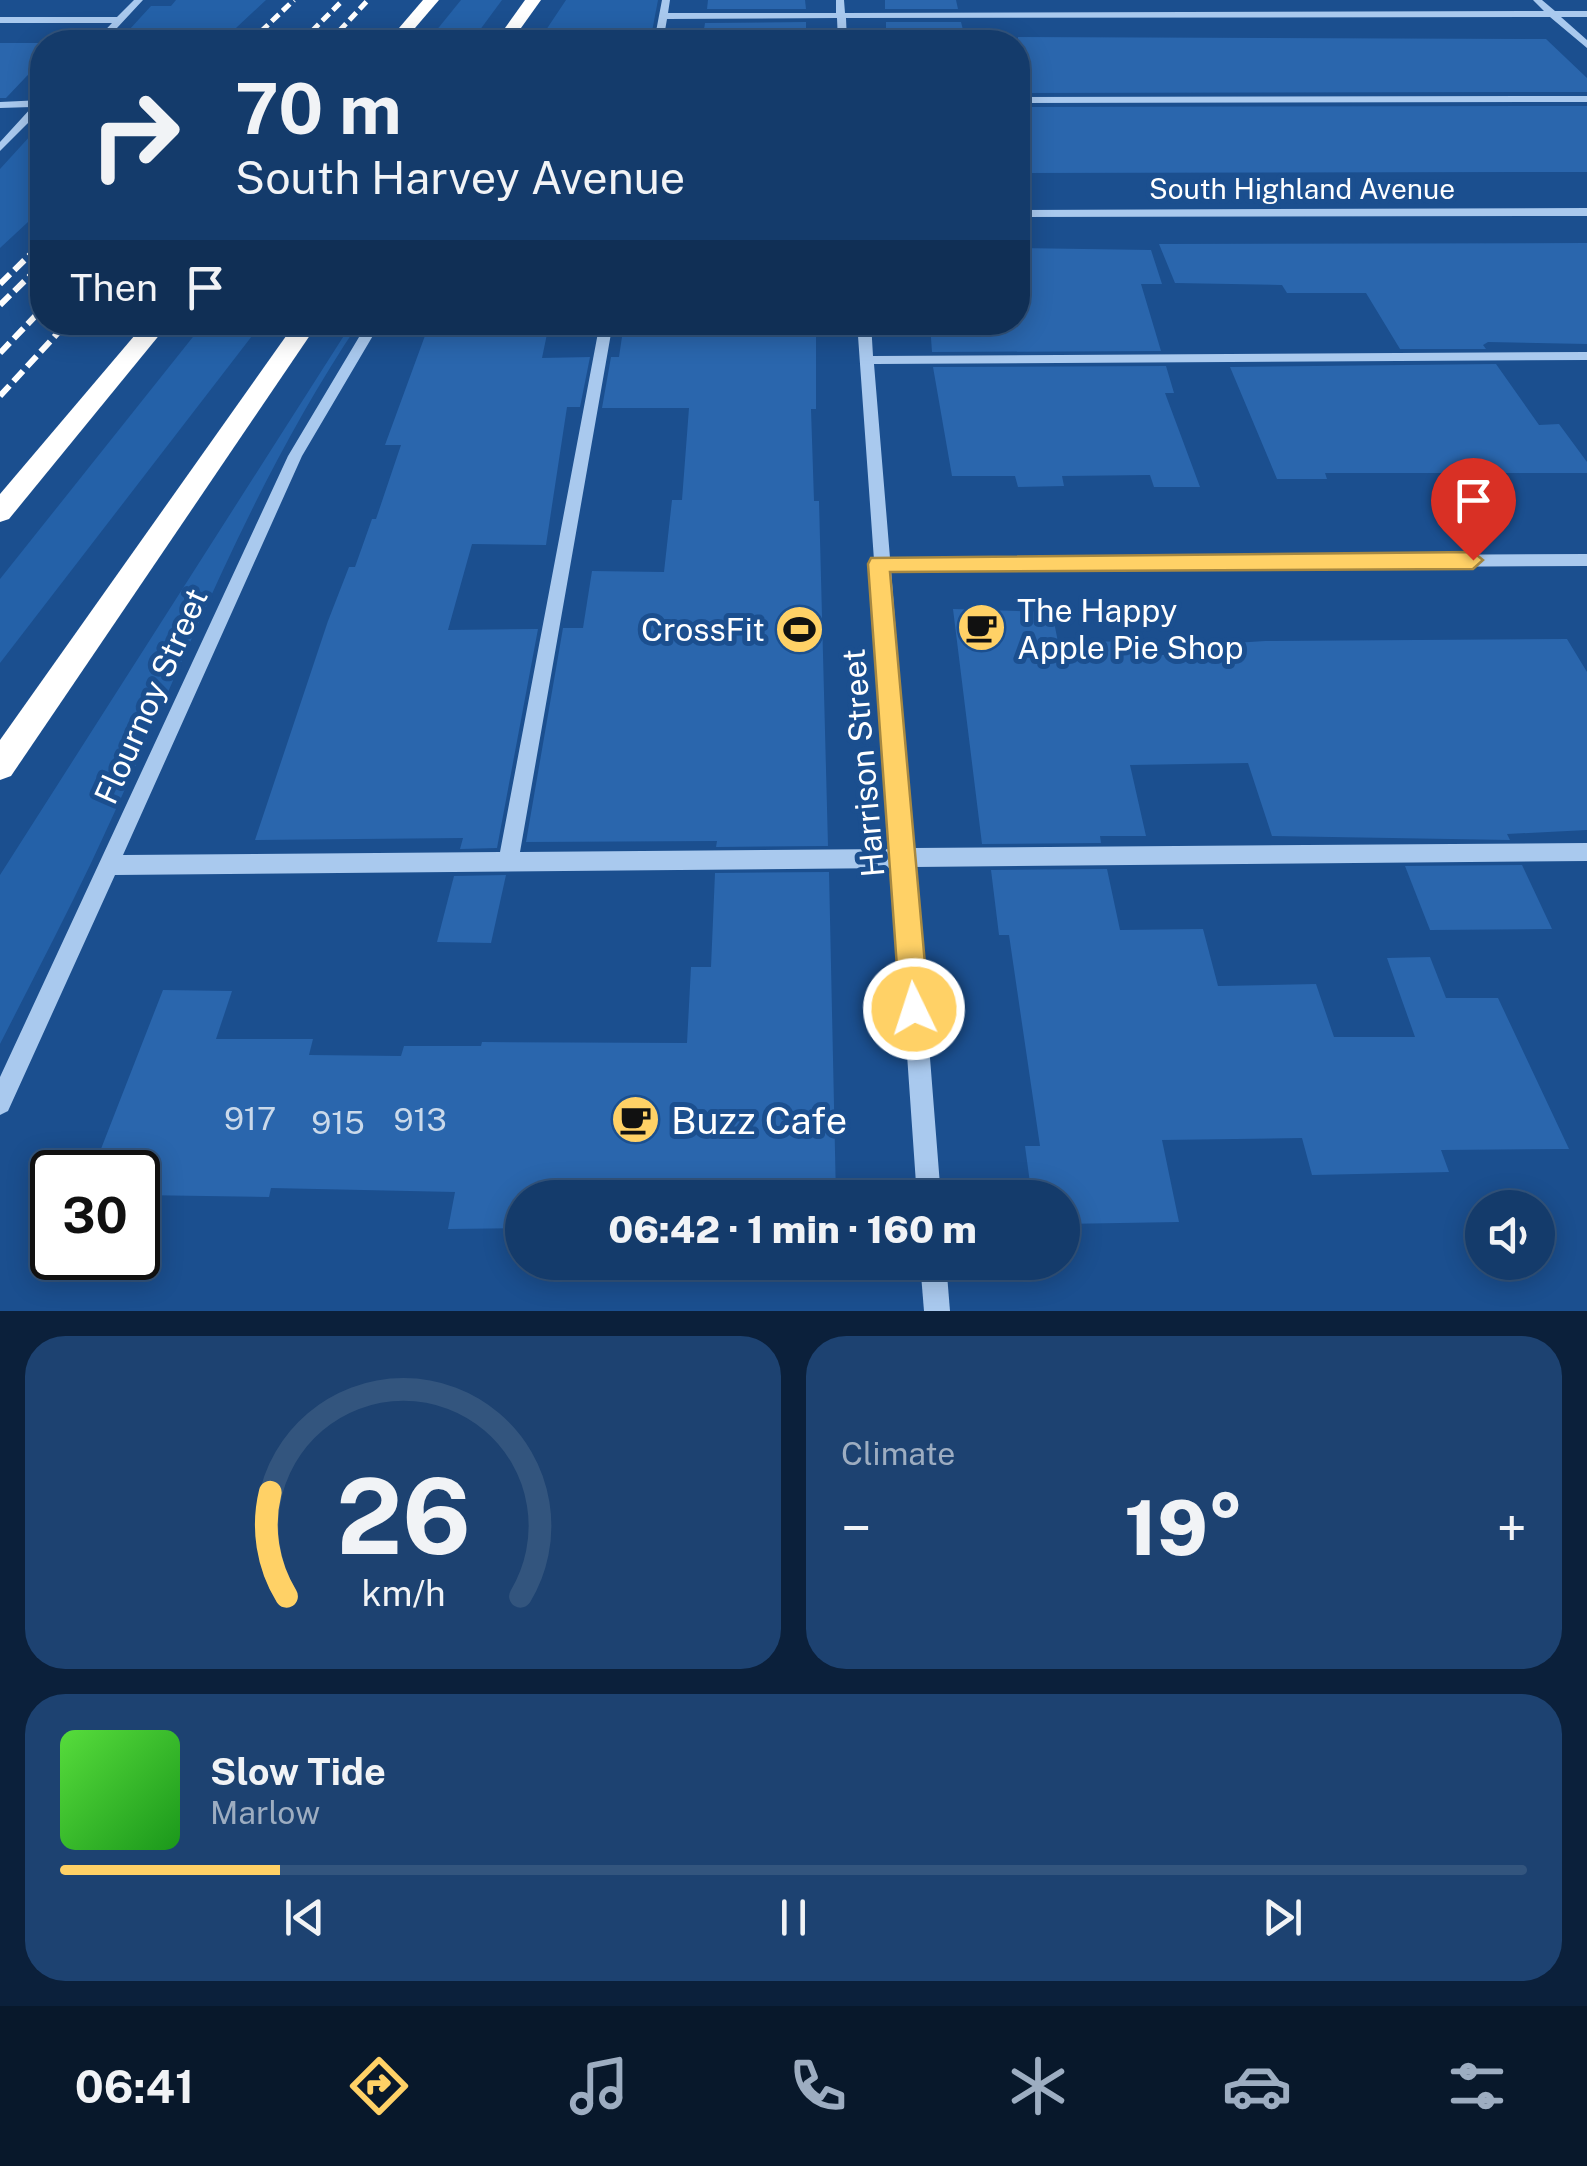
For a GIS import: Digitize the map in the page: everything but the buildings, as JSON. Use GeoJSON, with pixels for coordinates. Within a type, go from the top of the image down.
{"type":"FeatureCollection","features":[{"type":"Feature","properties":{"kind":"highway"},"geometry":{"type":"LineString","coordinates":[[405,30],[431,0]]}},
{"type":"Feature","properties":{"kind":"highway"},"geometry":{"type":"LineString","coordinates":[[512,30],[533,0]]}},
{"type":"Feature","properties":{"kind":"highway"},"geometry":{"type":"LineString","coordinates":[[0,512],[148,335]]}},
{"type":"Feature","properties":{"kind":"highway"},"geometry":{"type":"LineString","coordinates":[[0,766],[299,335]]}},
{"type":"Feature","properties":{"kind":"street"},"geometry":{"type":"LineString","coordinates":[[110,30],[140,0]]}},
{"type":"Feature","properties":{"kind":"street"},"geometry":{"type":"LineString","coordinates":[[660,30],[666,0]]}},
{"type":"Feature","properties":{"kind":"street"},"geometry":{"type":"LineString","coordinates":[[840,0],[842,30]]}},
{"type":"Feature","properties":{"kind":"street"},"geometry":{"type":"LineString","coordinates":[[1537,0],[1587,46]]}},
{"type":"Feature","properties":{"kind":"street"},"geometry":{"type":"LineString","coordinates":[[1016,1],[1020,15]]}},
{"type":"Feature","properties":{"kind":"street"},"geometry":{"type":"LineString","coordinates":[[663,16],[1587,14]]}},
{"type":"Feature","properties":{"kind":"street"},"geometry":{"type":"LineString","coordinates":[[0,20],[120,20]]}},
{"type":"Feature","properties":{"kind":"street"},"geometry":{"type":"LineString","coordinates":[[1030,100],[1587,99]]}},
{"type":"Feature","properties":{"kind":"street"},"geometry":{"type":"LineString","coordinates":[[0,104],[30,104]]}},
{"type":"Feature","properties":{"kind":"street"},"geometry":{"type":"LineString","coordinates":[[0,148],[30,117]]}},
{"type":"Feature","properties":{"kind":"street","name":"South Highland Avenue"},"geometry":{"type":"LineString","coordinates":[[1030,214],[1587,212]]}},
{"type":"Feature","properties":{"kind":"street","name":"Flournoy Street"},"geometry":{"type":"LineString","coordinates":[[0,1103],[295,456],[367,335]]}},
{"type":"Feature","properties":{"kind":"street"},"geometry":{"type":"LineString","coordinates":[[508,862],[605,335]]}},
{"type":"Feature","properties":{"kind":"street","name":"Harrison Street"},"geometry":{"type":"LineString","coordinates":[[865,335],[928,1180]]}},
{"type":"Feature","properties":{"kind":"street"},"geometry":{"type":"LineString","coordinates":[[866,360],[1587,356]]}},
{"type":"Feature","properties":{"kind":"street"},"geometry":{"type":"LineString","coordinates":[[879,564],[1587,560]]}},
{"type":"Feature","properties":{"kind":"street"},"geometry":{"type":"LineString","coordinates":[[108,865],[1587,852]]}},
{"type":"Feature","properties":{"kind":"street"},"geometry":{"type":"LineString","coordinates":[[935,1280],[937,1311]]}},
{"type":"Feature","properties":{"kind":"shaded area"},"geometry":{"type":"Polygon","coordinates":[[[176,0],[266,0],[234,30],[129,30],[151,6],[171,6],[176,0]]]}},
{"type":"Feature","properties":{"kind":"shaded area"},"geometry":{"type":"Polygon","coordinates":[[[461,0],[502,0],[480,30],[437,30],[461,0]]]}},
{"type":"Feature","properties":{"kind":"shaded area"},"geometry":{"type":"Polygon","coordinates":[[[566,0],[658,0],[652,30],[546,30],[566,0]]]}},
{"type":"Feature","properties":{"kind":"shaded area"},"geometry":{"type":"Polygon","coordinates":[[[30,136],[30,220],[0,248],[0,169],[30,136]]]}},
{"type":"Feature","properties":{"kind":"shaded area"},"geometry":{"type":"Polygon","coordinates":[[[194,335],[253,335],[0,663],[0,579],[194,335]]]}},
{"type":"Feature","properties":{"kind":"shaded area"},"geometry":{"type":"Polygon","coordinates":[[[344,335],[352,335],[282,452],[248,519],[92,861],[0,1044],[0,875],[344,335]]]}},
{"type":"Feature","properties":{"kind":"railway"},"geometry":{"type":"LineString","coordinates":[[263,30],[294,0]]}},
{"type":"Feature","properties":{"kind":"railway"},"geometry":{"type":"LineString","coordinates":[[313,30],[343,0]]}},
{"type":"Feature","properties":{"kind":"railway"},"geometry":{"type":"LineString","coordinates":[[340,30],[368,0]]}},
{"type":"Feature","properties":{"kind":"railway"},"geometry":{"type":"LineString","coordinates":[[0,284],[30,255]]}},
{"type":"Feature","properties":{"kind":"railway"},"geometry":{"type":"LineString","coordinates":[[0,305],[30,276]]}},
{"type":"Feature","properties":{"kind":"railway"},"geometry":{"type":"LineString","coordinates":[[0,353],[30,322]]}},
{"type":"Feature","properties":{"kind":"railway"},"geometry":{"type":"LineString","coordinates":[[0,396],[56,335]]}},
{"type":"Feature","properties":{"kind":"place","name":"The Happy Apple Pie Shop"},"geometry":{"type":"Point","coordinates":[982,628]}},
{"type":"Feature","properties":{"kind":"place","name":"CrossFit"},"geometry":{"type":"Point","coordinates":[800,629]}},
{"type":"Feature","properties":{"kind":"place","name":"Buzz Cafe"},"geometry":{"type":"Point","coordinates":[636,1120]}},
{"type":"Feature","properties":{"kind":"route"},"geometry":{"type":"LineString","coordinates":[[914,1009],[879,564],[1473,560]]}}]}
